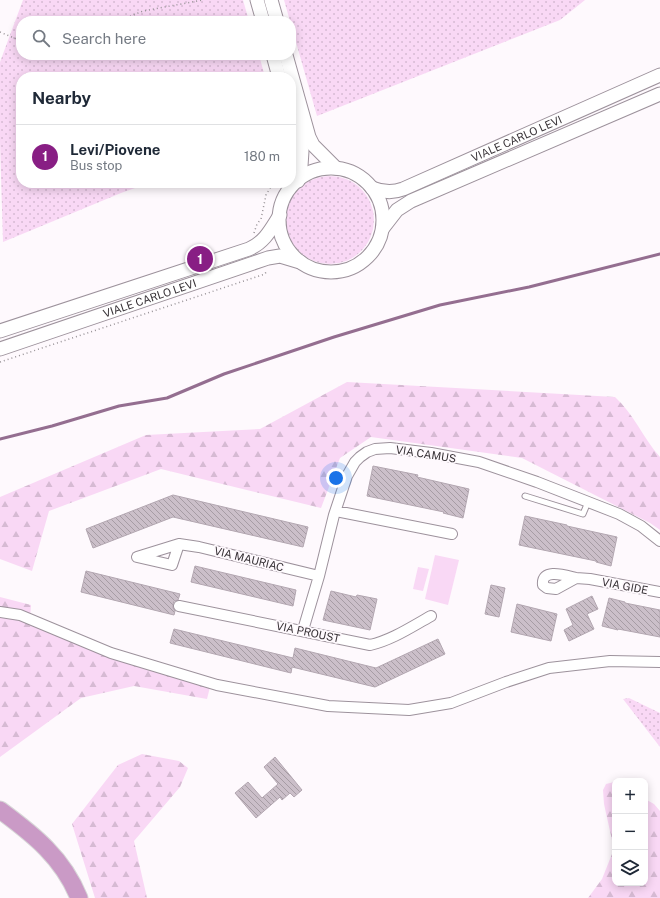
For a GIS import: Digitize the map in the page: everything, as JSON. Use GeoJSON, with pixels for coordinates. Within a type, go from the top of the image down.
{"type":"FeatureCollection","features":[{"type":"Feature","properties":{"kind":"highway"},"geometry":{"type":"LineString","coordinates":[[0,810],[35,837],[52,854],[67,873],[79,898]]}},
{"type":"Feature","properties":{"kind":"highway"},"geometry":{"type":"LineString","coordinates":[[0,822],[22,838],[41,857],[58,880],[67,898]]}},
{"type":"Feature","properties":{"kind":"street"},"geometry":{"type":"LineString","coordinates":[[257,0],[262,16]]}},
{"type":"Feature","properties":{"kind":"street"},"geometry":{"type":"LineString","coordinates":[[271,0],[276,16]]}},
{"type":"Feature","properties":{"kind":"street"},"geometry":{"type":"LineString","coordinates":[[275,60],[278,72]]}},
{"type":"Feature","properties":{"kind":"street"},"geometry":{"type":"LineString","coordinates":[[287,60],[291,72]]}},
{"type":"Feature","properties":{"kind":"street","name":"VIALE CARLO LEVI"},"geometry":{"type":"LineString","coordinates":[[372,188],[382,191],[397,191],[403,189],[660,75]]}},
{"type":"Feature","properties":{"kind":"street"},"geometry":{"type":"LineString","coordinates":[[296,91],[309,137],[313,145],[336,168]]}},
{"type":"Feature","properties":{"kind":"street","name":"VIALE CARLO LEVI"},"geometry":{"type":"LineString","coordinates":[[383,228],[398,210],[411,201],[660,94]]}},
{"type":"Feature","properties":{"kind":"street"},"geometry":{"type":"LineString","coordinates":[[296,132],[302,151],[298,181]]}},
{"type":"Feature","properties":{"kind":"street"},"geometry":{"type":"LineString","coordinates":[[292,188],[285,196],[280,215],[280,226],[286,246],[292,255],[300,262],[319,271],[341,272],[360,264],[372,252],[380,238],[383,228],[383,214],[379,200],[372,188],[364,180],[354,174],[336,168],[319,170],[308,174],[296,183]]}},
{"type":"Feature","properties":{"kind":"street","name":"VIALE CARLO LEVI"},"geometry":{"type":"LineString","coordinates":[[0,331],[249,249],[265,238],[280,215]]}},
{"type":"Feature","properties":{"kind":"street","name":"VIALE CARLO LEVI"},"geometry":{"type":"LineString","coordinates":[[0,348],[268,258],[280,256],[300,262]]}},
{"type":"Feature","properties":{"kind":"street","name":"VIA CAMUS"},"geometry":{"type":"LineString","coordinates":[[303,630],[347,476],[355,462],[367,452],[375,449],[390,448],[431,453],[479,462],[537,482],[619,514],[641,526],[660,541]]}},
{"type":"Feature","properties":{"kind":"street"},"geometry":{"type":"LineString","coordinates":[[336,511],[452,534]]}},
{"type":"Feature","properties":{"kind":"street","name":"VIA MAURIAC"},"geometry":{"type":"LineString","coordinates":[[179,544],[199,547],[319,576]]}},
{"type":"Feature","properties":{"kind":"street","name":"VIA GIDE"},"geometry":{"type":"LineString","coordinates":[[576,578],[590,579],[660,592]]}},
{"type":"Feature","properties":{"kind":"street","name":"VIA PROUST"},"geometry":{"type":"LineString","coordinates":[[179,606],[303,630],[370,645],[379,643],[397,635],[431,616]]}},
{"type":"Feature","properties":{"kind":"street"},"geometry":{"type":"LineString","coordinates":[[0,612],[20,615],[111,653],[217,684],[328,706],[409,710],[451,704],[506,682],[550,668],[610,661],[660,662]]}},
{"type":"Feature","properties":{"kind":"lane"},"geometry":{"type":"LineString","coordinates":[[526,496],[583,514],[588,502]]}},
{"type":"Feature","properties":{"kind":"path"},"geometry":{"type":"LineString","coordinates":[[131,16],[143,11],[203,0]]}},
{"type":"Feature","properties":{"kind":"path"},"geometry":{"type":"LineString","coordinates":[[0,32],[16,40]]}},
{"type":"Feature","properties":{"kind":"path"},"geometry":{"type":"LineString","coordinates":[[255,237],[254,230],[261,219],[266,196],[270,188]]}},
{"type":"Feature","properties":{"kind":"path"},"geometry":{"type":"LineString","coordinates":[[0,362],[265,274],[267,271],[266,267]]}},
{"type":"Feature","properties":{"kind":"green space"},"geometry":{"type":"Polygon","coordinates":[[[23,0],[243,0],[248,16],[17,16],[23,0]]]}},
{"type":"Feature","properties":{"kind":"green space"},"geometry":{"type":"Polygon","coordinates":[[[284,0],[585,0],[560,20],[317,116],[296,42],[296,16],[289,16],[284,0]]]}},
{"type":"Feature","properties":{"kind":"green space"},"geometry":{"type":"Polygon","coordinates":[[[16,19],[16,60],[260,60],[264,72],[16,72],[16,188],[135,188],[3,242],[0,141],[0,62],[16,19]]]}},
{"type":"Feature","properties":{"kind":"green space"},"geometry":{"type":"Polygon","coordinates":[[[330,176],[347,179],[361,189],[371,203],[374,220],[371,237],[361,251],[347,261],[330,264],[313,261],[299,251],[289,237],[286,220],[289,203],[299,189],[313,179],[330,176]]]}},
{"type":"Feature","properties":{"kind":"green space"},"geometry":{"type":"Polygon","coordinates":[[[347,382],[615,397],[628,411],[648,442],[660,457],[660,530],[650,523],[522,458],[371,437],[340,458],[321,508],[161,469],[49,511],[32,571],[0,559],[0,497],[146,435],[260,429],[347,382]]]}},
{"type":"Feature","properties":{"kind":"green space"},"geometry":{"type":"Polygon","coordinates":[[[435,555],[459,560],[448,605],[425,599],[435,555]]]}},
{"type":"Feature","properties":{"kind":"green space"},"geometry":{"type":"Polygon","coordinates":[[[418,567],[429,569],[423,591],[413,589],[418,567]]]}},
{"type":"Feature","properties":{"kind":"green space"},"geometry":{"type":"Polygon","coordinates":[[[0,597],[31,605],[30,620],[211,683],[207,699],[134,686],[81,698],[0,757],[0,597]]]}},
{"type":"Feature","properties":{"kind":"green space"},"geometry":{"type":"Polygon","coordinates":[[[629,698],[660,713],[660,747],[623,699],[629,698]]]}},
{"type":"Feature","properties":{"kind":"green space"},"geometry":{"type":"Polygon","coordinates":[[[142,754],[179,761],[188,768],[180,787],[134,841],[147,898],[95,898],[72,824],[118,765],[142,754]]]}},
{"type":"Feature","properties":{"kind":"green space"},"geometry":{"type":"Polygon","coordinates":[[[612,782],[612,840],[604,804],[603,790],[606,784],[612,782]]]}},
{"type":"Feature","properties":{"kind":"green space"},"geometry":{"type":"Polygon","coordinates":[[[648,801],[654,804],[660,811],[660,898],[588,898],[602,879],[612,854],[612,886],[648,886],[648,801]]]}},
{"type":"Feature","properties":{"kind":"building"},"geometry":{"type":"Polygon","coordinates":[[[373,466],[418,475],[417,477],[469,489],[463,518],[443,513],[444,512],[367,496],[373,466]]]}},
{"type":"Feature","properties":{"kind":"building"},"geometry":{"type":"Polygon","coordinates":[[[173,495],[308,527],[303,547],[173,517],[93,548],[86,529],[173,495]]]}},
{"type":"Feature","properties":{"kind":"building"},"geometry":{"type":"Polygon","coordinates":[[[525,516],[617,537],[611,566],[596,561],[519,545],[525,516]]]}},
{"type":"Feature","properties":{"kind":"building"},"geometry":{"type":"Polygon","coordinates":[[[195,566],[296,590],[293,606],[191,582],[195,566]]]}},
{"type":"Feature","properties":{"kind":"building"},"geometry":{"type":"Polygon","coordinates":[[[86,571],[180,594],[178,600],[174,601],[173,604],[175,611],[174,615],[81,592],[86,571]]]}},
{"type":"Feature","properties":{"kind":"building"},"geometry":{"type":"Polygon","coordinates":[[[491,585],[505,588],[499,617],[485,614],[491,585]]]}},
{"type":"Feature","properties":{"kind":"building"},"geometry":{"type":"Polygon","coordinates":[[[331,591],[356,597],[357,595],[377,599],[370,630],[323,620],[331,591]]]}},
{"type":"Feature","properties":{"kind":"building"},"geometry":{"type":"Polygon","coordinates":[[[592,596],[598,609],[587,614],[594,629],[569,641],[564,630],[573,625],[566,609],[592,596]]]}},
{"type":"Feature","properties":{"kind":"building"},"geometry":{"type":"Polygon","coordinates":[[[609,598],[625,603],[660,610],[660,637],[602,626],[609,598]]]}},
{"type":"Feature","properties":{"kind":"building"},"geometry":{"type":"Polygon","coordinates":[[[517,604],[557,614],[551,641],[511,632],[517,604]]]}},
{"type":"Feature","properties":{"kind":"building"},"geometry":{"type":"Polygon","coordinates":[[[174,629],[293,658],[295,648],[376,668],[438,639],[445,654],[375,687],[292,667],[291,673],[170,643],[174,629]]]}},
{"type":"Feature","properties":{"kind":"building"},"geometry":{"type":"Polygon","coordinates":[[[275,757],[302,790],[294,797],[290,793],[282,800],[280,797],[256,818],[235,793],[248,782],[262,798],[278,784],[264,767],[275,757]]]}},
{"type":"Feature","properties":{"kind":"waterway"},"geometry":{"type":"LineString","coordinates":[[0,439],[52,426],[119,406],[167,398],[224,374],[334,337],[440,305],[529,287],[660,254]]}},
{"type":"Feature","properties":{"kind":"place","name":"Levi/Piovene"},"geometry":{"type":"Point","coordinates":[200,259]}}]}
